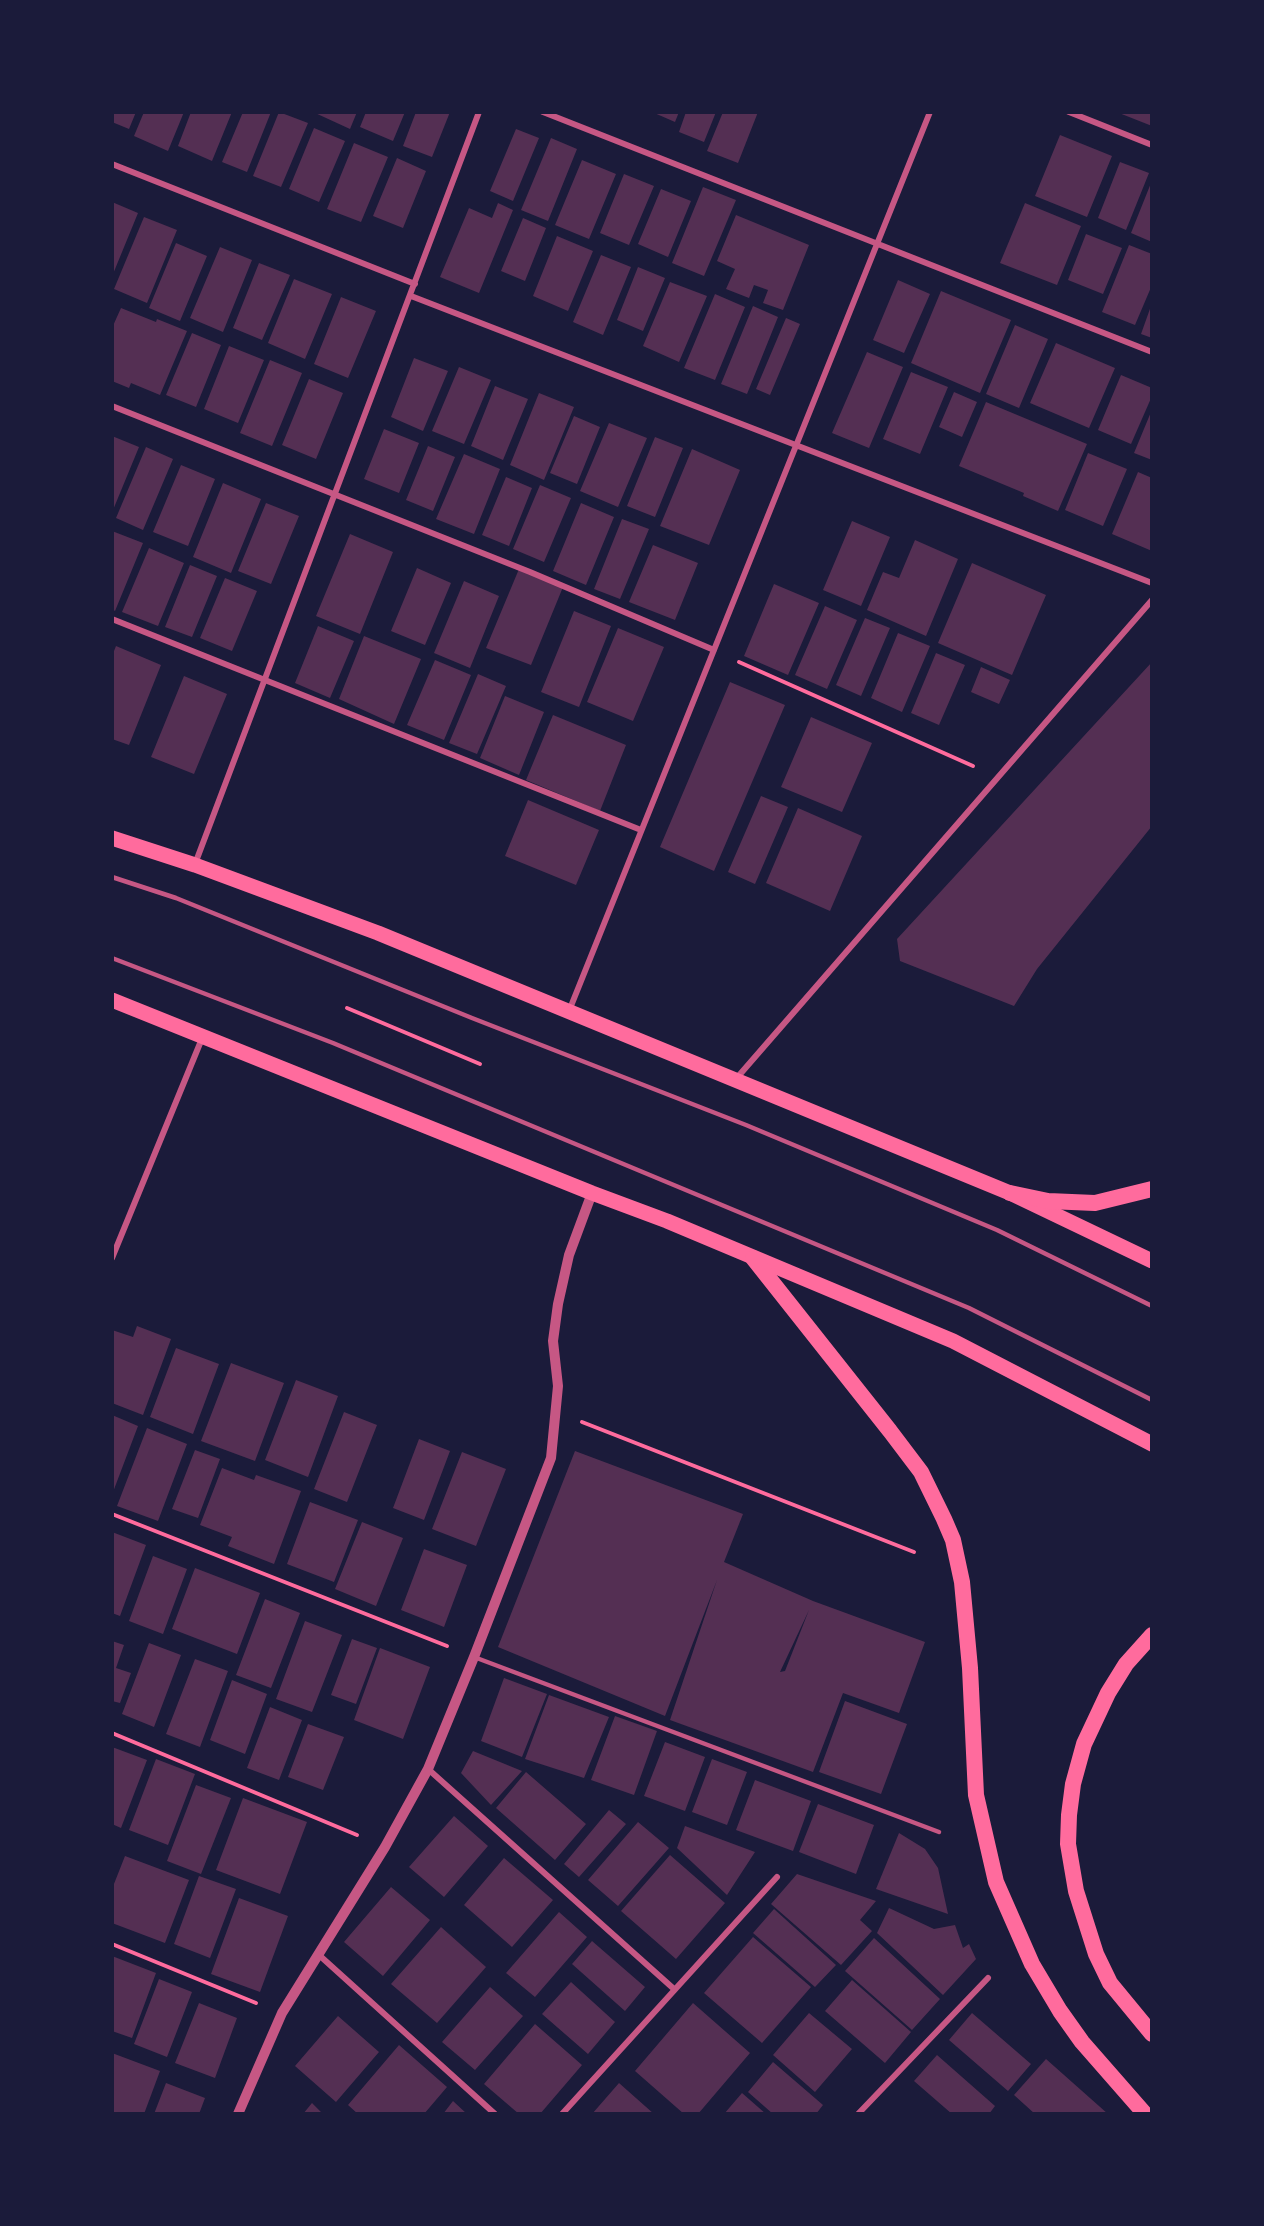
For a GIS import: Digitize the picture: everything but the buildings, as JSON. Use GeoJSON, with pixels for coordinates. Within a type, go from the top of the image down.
{"type":"FeatureCollection","features":[{"type":"Feature","properties":{"kind":"highway"},"geometry":{"type":"LineString","coordinates":[[1010,1193],[1067,1203],[1095,1203],[1152,1189]]}},
{"type":"Feature","properties":{"kind":"highway"},"geometry":{"type":"LineString","coordinates":[[753,1258],[921,1472],[944,1519],[953,1540],[962,1582],[970,1668],[976,1795],[996,1882],[1032,1964],[1060,2011],[1089,2051],[1145,2114]]}},
{"type":"Feature","properties":{"kind":"highway"},"geometry":{"type":"LineString","coordinates":[[1152,1635],[1126,1664],[1083,1744],[1073,1784],[1068,1844],[1076,1891],[1096,1954],[1110,1983],[1152,2034]]}},
{"type":"Feature","properties":{"kind":"main road"},"geometry":{"type":"LineString","coordinates":[[112,838],[195,865],[378,933],[1010,1193],[1152,1261]]}},
{"type":"Feature","properties":{"kind":"main road"},"geometry":{"type":"LineString","coordinates":[[113,1000],[592,1194],[667,1221],[952,1341],[1152,1444]]}},
{"type":"Feature","properties":{"kind":"street"},"geometry":{"type":"LineString","coordinates":[[195,865],[479,112]]}},
{"type":"Feature","properties":{"kind":"street"},"geometry":{"type":"LineString","coordinates":[[543,112],[1152,352]]}},
{"type":"Feature","properties":{"kind":"street"},"geometry":{"type":"LineString","coordinates":[[569,1012],[930,112]]}},
{"type":"Feature","properties":{"kind":"street"},"geometry":{"type":"LineString","coordinates":[[1069,112],[1152,145]]}},
{"type":"Feature","properties":{"kind":"street"},"geometry":{"type":"LineString","coordinates":[[112,164],[415,284]]}},
{"type":"Feature","properties":{"kind":"street"},"geometry":{"type":"LineString","coordinates":[[411,296],[1152,583]]}},
{"type":"Feature","properties":{"kind":"street"},"geometry":{"type":"LineString","coordinates":[[112,406],[530,572],[714,651]]}},
{"type":"Feature","properties":{"kind":"street"},"geometry":{"type":"LineString","coordinates":[[734,1081],[1152,600]]}},
{"type":"Feature","properties":{"kind":"street"},"geometry":{"type":"LineString","coordinates":[[112,619],[641,830]]}},
{"type":"Feature","properties":{"kind":"street"},"geometry":{"type":"LineString","coordinates":[[112,1258],[204,1035]]}},
{"type":"Feature","properties":{"kind":"street"},"geometry":{"type":"LineString","coordinates":[[238,2114],[282,2013],[385,1847],[428,1769],[551,1458],[558,1386],[553,1341],[558,1304],[569,1255],[592,1194]]}},
{"type":"Feature","properties":{"kind":"street"},"geometry":{"type":"LineString","coordinates":[[428,1769],[674,1989]]}},
{"type":"Feature","properties":{"kind":"street"},"geometry":{"type":"LineString","coordinates":[[562,2114],[777,1877]]}},
{"type":"Feature","properties":{"kind":"street"},"geometry":{"type":"LineString","coordinates":[[319,1955],[495,2114]]}},
{"type":"Feature","properties":{"kind":"street"},"geometry":{"type":"LineString","coordinates":[[858,2114],[988,1978]]}},
{"type":"Feature","properties":{"kind":"lane"},"geometry":{"type":"LineString","coordinates":[[112,877],[176,898],[472,1018],[746,1125],[997,1230],[1152,1306]]}},
{"type":"Feature","properties":{"kind":"lane"},"geometry":{"type":"LineString","coordinates":[[112,958],[333,1043],[969,1308],[1152,1400]]}},
{"type":"Feature","properties":{"kind":"lane"},"geometry":{"type":"LineString","coordinates":[[474,1657],[939,1832]]}},
{"type":"Feature","properties":{"kind":"path"},"geometry":{"type":"LineString","coordinates":[[714,651],[998,777]]}},
{"type":"Feature","properties":{"kind":"path"},"geometry":{"type":"LineString","coordinates":[[347,1008],[480,1064]]}},
{"type":"Feature","properties":{"kind":"path"},"geometry":{"type":"LineString","coordinates":[[556,1412],[914,1552]]}},
{"type":"Feature","properties":{"kind":"path"},"geometry":{"type":"LineString","coordinates":[[112,1514],[474,1657]]}},
{"type":"Feature","properties":{"kind":"path"},"geometry":{"type":"LineString","coordinates":[[112,1733],[385,1847]]}},
{"type":"Feature","properties":{"kind":"path"},"geometry":{"type":"LineString","coordinates":[[112,1944],[282,2013]]}}]}
